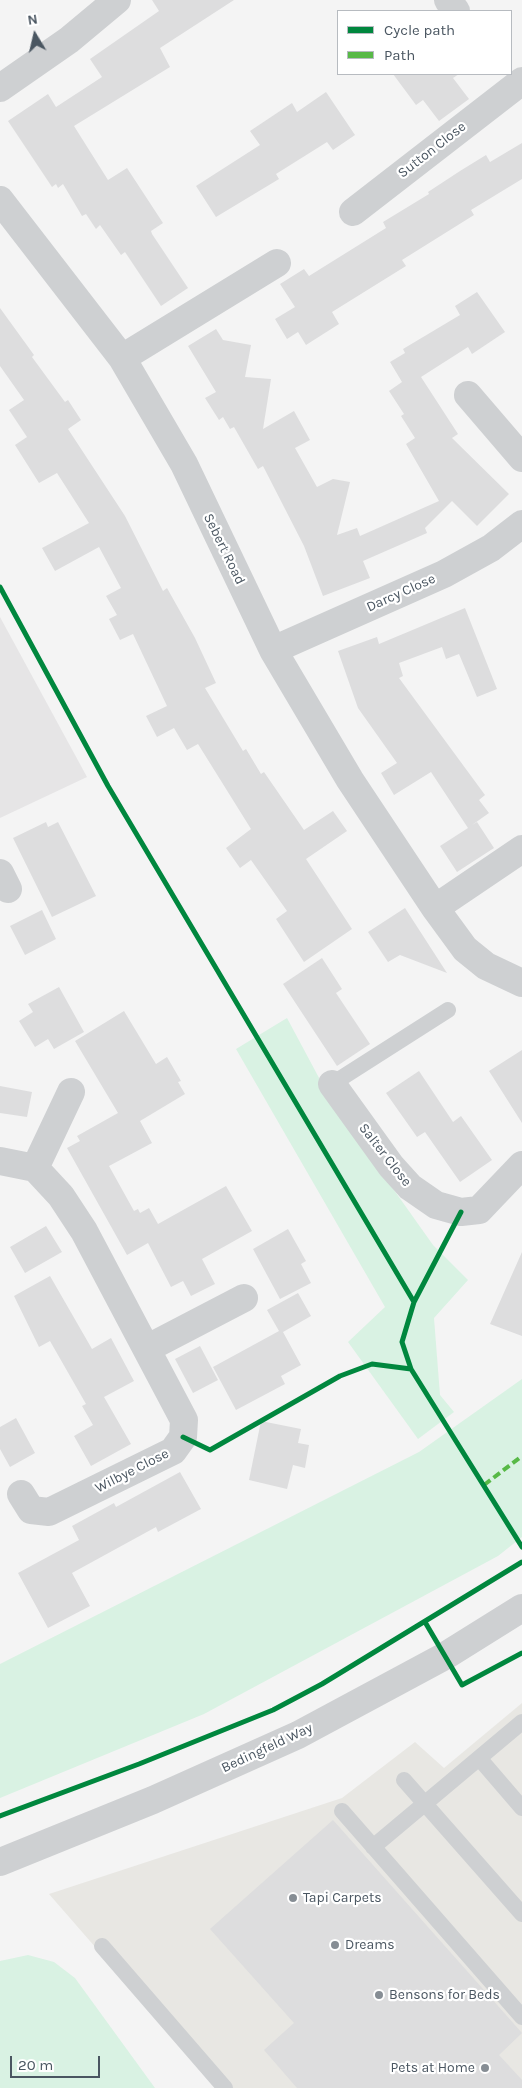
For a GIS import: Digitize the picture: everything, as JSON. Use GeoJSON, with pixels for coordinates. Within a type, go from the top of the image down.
{"type":"FeatureCollection","features":[{"type":"Feature","properties":{"kind":"street"},"geometry":{"type":"LineString","coordinates":[[0,88],[70,40],[117,0]]}},
{"type":"Feature","properties":{"kind":"street","name":"Sutton Close"},"geometry":{"type":"LineString","coordinates":[[353,212],[512,81]]}},
{"type":"Feature","properties":{"kind":"street","name":"Sebert Road"},"geometry":{"type":"LineString","coordinates":[[0,200],[122,358],[184,464],[273,650],[350,780],[435,908],[465,949],[486,966],[522,983]]}},
{"type":"Feature","properties":{"kind":"street"},"geometry":{"type":"LineString","coordinates":[[122,358],[277,263]]}},
{"type":"Feature","properties":{"kind":"street"},"geometry":{"type":"LineString","coordinates":[[468,395],[522,458]]}},
{"type":"Feature","properties":{"kind":"street","name":"Darcy Close"},"geometry":{"type":"LineString","coordinates":[[273,650],[444,574],[491,548],[522,524]]}},
{"type":"Feature","properties":{"kind":"street"},"geometry":{"type":"LineString","coordinates":[[435,908],[522,849]]}},
{"type":"Feature","properties":{"kind":"street","name":"Salter Close"},"geometry":{"type":"LineString","coordinates":[[332,1084],[397,1173],[410,1188],[436,1205],[461,1212],[479,1210],[522,1165]]}},
{"type":"Feature","properties":{"kind":"street"},"geometry":{"type":"LineString","coordinates":[[0,1161],[35,1168],[70,1092]]}},
{"type":"Feature","properties":{"kind":"street","name":"Wilbye Close"},"geometry":{"type":"LineString","coordinates":[[21,1494],[31,1510],[49,1512],[173,1451],[183,1437],[184,1420],[148,1348],[84,1231],[61,1196],[35,1168]]}},
{"type":"Feature","properties":{"kind":"street"},"geometry":{"type":"LineString","coordinates":[[148,1348],[244,1298]]}},
{"type":"Feature","properties":{"kind":"street","name":"Bedingfeld Way"},"geometry":{"type":"LineString","coordinates":[[0,1862],[153,1800],[298,1735],[445,1656],[522,1608]]}},
{"type":"Feature","properties":{"kind":"lane"},"geometry":{"type":"LineString","coordinates":[[332,1084],[448,1010]]}},
{"type":"Feature","properties":{"kind":"lane"},"geometry":{"type":"LineString","coordinates":[[373,1847],[522,1722]]}},
{"type":"Feature","properties":{"kind":"lane"},"geometry":{"type":"LineString","coordinates":[[479,1758],[522,1808]]}},
{"type":"Feature","properties":{"kind":"lane"},"geometry":{"type":"LineString","coordinates":[[404,1780],[522,1914]]}},
{"type":"Feature","properties":{"kind":"lane"},"geometry":{"type":"LineString","coordinates":[[342,1812],[522,2017]]}},
{"type":"Feature","properties":{"kind":"lane"},"geometry":{"type":"LineString","coordinates":[[102,1946],[224,2088]]}},
{"type":"Feature","properties":{"kind":"shaded area"},"geometry":{"type":"Polygon","coordinates":[[[0,617],[87,777],[0,818],[0,617]]]}},
{"type":"Feature","properties":{"kind":"shaded area"},"geometry":{"type":"Polygon","coordinates":[[[522,1703],[522,2088],[218,2088],[49,1894],[342,1798],[415,1742],[444,1768],[522,1703]]]}},
{"type":"Feature","properties":{"kind":"green space"},"geometry":{"type":"Polygon","coordinates":[[[287,1018],[333,1104],[433,1245],[468,1280],[434,1318],[440,1395],[454,1412],[418,1439],[348,1342],[385,1307],[236,1049],[287,1018]]]}},
{"type":"Feature","properties":{"kind":"green space"},"geometry":{"type":"Polygon","coordinates":[[[522,1379],[522,1537],[498,1556],[204,1714],[0,1798],[0,1664],[419,1452],[522,1379]]]}},
{"type":"Feature","properties":{"kind":"green space"},"geometry":{"type":"Polygon","coordinates":[[[28,1955],[54,1962],[75,1978],[155,2088],[0,2088],[0,1961],[28,1955]]]}},
{"type":"Feature","properties":{"kind":"building"},"geometry":{"type":"Polygon","coordinates":[[[152,0],[234,0],[160,48],[170,67],[74,126],[108,180],[127,168],[163,223],[151,231],[152,234],[188,288],[161,306],[125,252],[121,255],[100,225],[96,229],[86,214],[82,216],[63,184],[58,188],[56,184],[52,187],[8,121],[48,94],[56,107],[102,77],[90,59],[159,11],[152,0]]]}},
{"type":"Feature","properties":{"kind":"building"},"geometry":{"type":"Polygon","coordinates":[[[394,75],[458,75],[453,78],[469,99],[439,121],[423,100],[416,105],[394,75]]]}},
{"type":"Feature","properties":{"kind":"building"},"geometry":{"type":"Polygon","coordinates":[[[326,92],[355,135],[333,150],[327,142],[276,174],[279,179],[216,217],[196,186],[260,145],[250,131],[292,103],[297,112],[326,92]]]}},
{"type":"Feature","properties":{"kind":"building"},"geometry":{"type":"Polygon","coordinates":[[[522,143],[522,179],[471,210],[474,215],[402,260],[406,266],[332,312],[339,324],[306,345],[298,332],[287,339],[275,319],[295,307],[280,284],[304,269],[309,276],[386,228],[383,222],[429,194],[428,192],[486,155],[490,162],[522,143]]]}},
{"type":"Feature","properties":{"kind":"building"},"geometry":{"type":"Polygon","coordinates":[[[477,292],[505,332],[472,354],[468,347],[421,377],[458,434],[452,438],[509,494],[477,526],[452,501],[425,528],[427,533],[363,561],[370,578],[323,596],[304,546],[263,466],[258,469],[234,427],[230,429],[223,417],[219,420],[205,398],[216,392],[188,346],[216,329],[223,340],[251,345],[245,377],[271,379],[263,429],[294,411],[310,440],[295,448],[317,487],[333,479],[350,482],[337,535],[357,528],[360,536],[439,501],[406,444],[415,438],[401,416],[404,414],[389,391],[402,382],[390,362],[405,353],[403,349],[460,315],[455,306],[477,292]]]}},
{"type":"Feature","properties":{"kind":"building"},"geometry":{"type":"Polygon","coordinates":[[[0,308],[34,355],[32,357],[65,402],[68,400],[81,420],[68,429],[125,516],[163,591],[167,588],[195,638],[216,683],[205,688],[243,751],[246,749],[261,774],[264,772],[304,830],[333,811],[347,831],[306,859],[352,929],[304,962],[276,919],[287,911],[251,860],[240,868],[226,848],[251,829],[198,744],[187,750],[174,728],[157,737],[146,716],[167,706],[133,634],[120,640],[109,619],[117,615],[106,596],[121,588],[99,547],[55,571],[42,548],[89,523],[57,473],[39,483],[15,445],[27,437],[9,410],[24,400],[0,366],[0,308]]]}},
{"type":"Feature","properties":{"kind":"building"},"geometry":{"type":"Polygon","coordinates":[[[465,608],[497,689],[477,697],[459,654],[446,659],[442,647],[399,663],[403,676],[399,678],[485,795],[479,800],[489,813],[472,825],[477,822],[494,848],[457,872],[440,846],[468,828],[431,772],[394,795],[381,773],[397,763],[358,708],[338,651],[377,637],[379,644],[465,608]]]}},
{"type":"Feature","properties":{"kind":"building"},"geometry":{"type":"Polygon","coordinates":[[[46,822],[48,827],[58,822],[96,896],[52,917],[13,838],[46,822]]]}},
{"type":"Feature","properties":{"kind":"building"},"geometry":{"type":"Polygon","coordinates":[[[405,908],[447,973],[400,955],[388,962],[368,932],[405,908]]]}},
{"type":"Feature","properties":{"kind":"building"},"geometry":{"type":"Polygon","coordinates":[[[42,910],[56,939],[25,955],[10,926],[42,910]]]}},
{"type":"Feature","properties":{"kind":"building"},"geometry":{"type":"Polygon","coordinates":[[[322,958],[342,989],[336,993],[370,1044],[337,1066],[283,984],[322,958]]]}},
{"type":"Feature","properties":{"kind":"building"},"geometry":{"type":"Polygon","coordinates":[[[59,987],[84,1032],[54,1049],[48,1039],[35,1047],[19,1021],[33,1012],[28,1004],[59,987]]]}},
{"type":"Feature","properties":{"kind":"building"},"geometry":{"type":"Polygon","coordinates":[[[124,1011],[156,1064],[167,1057],[181,1081],[178,1082],[185,1094],[140,1121],[152,1143],[109,1166],[134,1211],[138,1209],[140,1213],[149,1208],[158,1224],[226,1186],[252,1231],[202,1259],[215,1284],[191,1296],[183,1281],[171,1287],[148,1243],[127,1255],[67,1148],[80,1141],[77,1136],[118,1113],[75,1041],[124,1011]]]}},
{"type":"Feature","properties":{"kind":"building"},"geometry":{"type":"Polygon","coordinates":[[[522,1050],[522,1123],[489,1071],[522,1050]]]}},
{"type":"Feature","properties":{"kind":"building"},"geometry":{"type":"Polygon","coordinates":[[[419,1071],[453,1122],[461,1116],[492,1160],[460,1182],[425,1132],[417,1137],[386,1093],[419,1071]]]}},
{"type":"Feature","properties":{"kind":"building"},"geometry":{"type":"Polygon","coordinates":[[[0,1086],[32,1092],[27,1117],[0,1113],[0,1086]]]}},
{"type":"Feature","properties":{"kind":"building"},"geometry":{"type":"Polygon","coordinates":[[[46,1226],[62,1252],[25,1273],[10,1247],[46,1226]]]}},
{"type":"Feature","properties":{"kind":"building"},"geometry":{"type":"Polygon","coordinates":[[[288,1229],[306,1261],[301,1264],[311,1283],[280,1299],[253,1249],[288,1229]]]}},
{"type":"Feature","properties":{"kind":"building"},"geometry":{"type":"Polygon","coordinates":[[[522,1252],[522,1336],[490,1324],[522,1252]]]}},
{"type":"Feature","properties":{"kind":"building"},"geometry":{"type":"Polygon","coordinates":[[[50,1276],[92,1349],[111,1338],[134,1381],[104,1397],[131,1444],[91,1466],[74,1436],[93,1425],[82,1406],[86,1404],[50,1341],[39,1347],[14,1296],[50,1276]]]}},
{"type":"Feature","properties":{"kind":"building"},"geometry":{"type":"Polygon","coordinates":[[[298,1293],[311,1316],[283,1332],[301,1365],[281,1376],[285,1384],[236,1410],[213,1367],[279,1331],[267,1310],[298,1293]]]}},
{"type":"Feature","properties":{"kind":"building"},"geometry":{"type":"Polygon","coordinates":[[[200,1346],[218,1380],[193,1393],[175,1359],[200,1346]]]}},
{"type":"Feature","properties":{"kind":"building"},"geometry":{"type":"Polygon","coordinates":[[[16,1418],[35,1453],[10,1467],[0,1449],[0,1427],[16,1418]]]}},
{"type":"Feature","properties":{"kind":"building"},"geometry":{"type":"Polygon","coordinates":[[[261,1421],[301,1429],[298,1443],[309,1445],[305,1468],[293,1465],[287,1489],[249,1480],[261,1421]]]}},
{"type":"Feature","properties":{"kind":"building"},"geometry":{"type":"Polygon","coordinates":[[[180,1472],[201,1509],[158,1532],[156,1527],[72,1573],[90,1606],[48,1628],[18,1573],[79,1540],[72,1526],[114,1503],[116,1507],[180,1472]]]}},
{"type":"Feature","properties":{"kind":"building"},"geometry":{"type":"Polygon","coordinates":[[[333,1820],[522,2033],[499,2055],[522,2080],[522,2088],[297,2088],[264,2050],[294,2023],[210,1929],[333,1820]]]}},
{"type":"Feature","properties":{"kind":"marked path"},"geometry":{"type":"LineString","coordinates":[[484,1485],[522,1456]]}},
{"type":"Feature","properties":{"kind":"cycle path"},"geometry":{"type":"LineString","coordinates":[[0,587],[108,786],[414,1302]]}},
{"type":"Feature","properties":{"kind":"cycle path"},"geometry":{"type":"LineString","coordinates":[[461,1212],[414,1302],[402,1342],[411,1369],[522,1547]]}},
{"type":"Feature","properties":{"kind":"cycle path"},"geometry":{"type":"LineString","coordinates":[[183,1437],[210,1450],[340,1376],[372,1364],[411,1369]]}},
{"type":"Feature","properties":{"kind":"cycle path"},"geometry":{"type":"LineString","coordinates":[[0,1816],[139,1764],[273,1710],[322,1684],[522,1562]]}},
{"type":"Feature","properties":{"kind":"cycle path"},"geometry":{"type":"LineString","coordinates":[[425,1622],[462,1685],[522,1653]]}},
{"type":"Feature","properties":{"kind":"place","name":"Tapi Carpets"},"geometry":{"type":"Point","coordinates":[293,1898]}},
{"type":"Feature","properties":{"kind":"place","name":"Dreams"},"geometry":{"type":"Point","coordinates":[335,1945]}},
{"type":"Feature","properties":{"kind":"place","name":"Bensons for Beds"},"geometry":{"type":"Point","coordinates":[379,1995]}},
{"type":"Feature","properties":{"kind":"place","name":"Pets at Home"},"geometry":{"type":"Point","coordinates":[485,2068]}}]}
